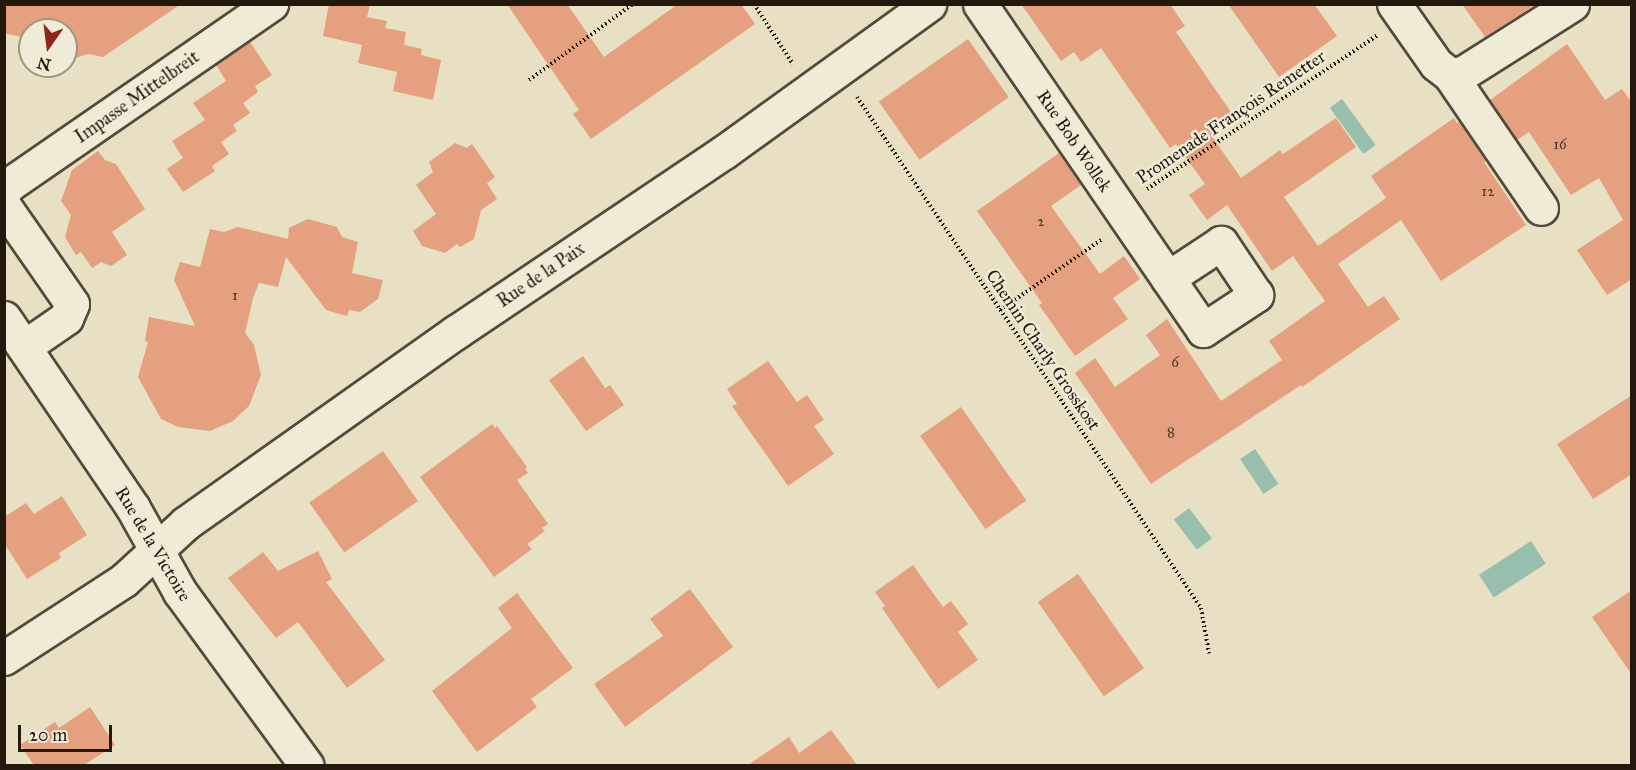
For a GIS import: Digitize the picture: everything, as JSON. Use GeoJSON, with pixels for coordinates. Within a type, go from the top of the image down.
{"type":"FeatureCollection","features":[{"type":"Feature","properties":{"kind":"street","name":"Impasse Mittelbreit"},"geometry":{"type":"LineString","coordinates":[[4,192],[7,186],[271,4]]}},
{"type":"Feature","properties":{"kind":"street","name":"Rue de la Paix"},"geometry":{"type":"LineString","coordinates":[[4,658],[124,580],[186,524],[446,339],[724,152],[929,4]]}},
{"type":"Feature","properties":{"kind":"street","name":"Rue Bob Wollek"},"geometry":{"type":"LineString","coordinates":[[980,4],[1168,278]]}},
{"type":"Feature","properties":{"kind":"street"},"geometry":{"type":"LineString","coordinates":[[1450,75],[1462,73],[1572,4]]}},
{"type":"Feature","properties":{"kind":"street"},"geometry":{"type":"LineString","coordinates":[[1399,11],[1436,64],[1450,75],[1541,208]]}},
{"type":"Feature","properties":{"kind":"street"},"geometry":{"type":"LineString","coordinates":[[4,206],[72,304],[66,318],[24,346]]}},
{"type":"Feature","properties":{"kind":"street","name":"Rue de la Victoire"},"geometry":{"type":"LineString","coordinates":[[4,318],[133,508],[180,592],[307,765]]}},
{"type":"Feature","properties":{"kind":"path"},"geometry":{"type":"LineString","coordinates":[[530,80],[633,4]]}},
{"type":"Feature","properties":{"kind":"path"},"geometry":{"type":"LineString","coordinates":[[753,4],[810,88]]}},
{"type":"Feature","properties":{"kind":"path","name":"Promenade François Remetter"},"geometry":{"type":"LineString","coordinates":[[1120,207],[1399,11]]}},
{"type":"Feature","properties":{"kind":"path","name":"Chemin Charly Grosskost"},"geometry":{"type":"LineString","coordinates":[[838,69],[1201,609],[1209,653]]}},
{"type":"Feature","properties":{"kind":"path"},"geometry":{"type":"LineString","coordinates":[[1000,310],[1117,228],[1120,207]]}},
{"type":"Feature","properties":{"kind":"shaded area"},"geometry":{"type":"Polygon","coordinates":[[[1342,99],[1376,145],[1363,154],[1330,108],[1342,99]]]}},
{"type":"Feature","properties":{"kind":"shaded area"},"geometry":{"type":"Polygon","coordinates":[[[1255,449],[1278,484],[1264,494],[1240,459],[1255,449]]]}},
{"type":"Feature","properties":{"kind":"shaded area"},"geometry":{"type":"Polygon","coordinates":[[[1189,508],[1212,538],[1197,550],[1174,519],[1189,508]]]}},
{"type":"Feature","properties":{"kind":"shaded area"},"geometry":{"type":"Polygon","coordinates":[[[1531,541],[1546,564],[1494,597],[1479,575],[1531,541]]]}},
{"type":"Feature","properties":{"kind":"building"},"geometry":{"type":"Polygon","coordinates":[[[4,4],[181,4],[103,57],[88,54],[78,57],[78,18],[18,18],[18,36],[4,33],[4,4]]]}},
{"type":"Feature","properties":{"kind":"building"},"geometry":{"type":"Polygon","coordinates":[[[329,4],[370,4],[367,17],[387,21],[385,28],[406,32],[404,45],[422,49],[421,55],[441,60],[433,100],[393,91],[397,72],[358,63],[362,45],[323,36],[329,4]]]}},
{"type":"Feature","properties":{"kind":"building"},"geometry":{"type":"Polygon","coordinates":[[[507,4],[567,4],[604,57],[678,4],[741,4],[755,24],[591,139],[573,114],[579,110],[507,4]]]}},
{"type":"Feature","properties":{"kind":"building"},"geometry":{"type":"Polygon","coordinates":[[[1021,4],[1170,4],[1185,26],[1176,32],[1235,118],[1211,135],[1241,178],[1280,150],[1283,154],[1336,118],[1356,147],[1284,197],[1318,246],[1386,198],[1371,176],[1454,118],[1486,161],[1484,162],[1526,225],[1441,281],[1401,220],[1338,264],[1368,307],[1384,296],[1400,319],[1302,387],[1301,385],[1151,484],[1075,373],[1095,358],[1115,387],[1160,355],[1146,335],[1167,319],[1221,401],[1282,360],[1269,341],[1325,301],[1293,256],[1272,271],[1227,205],[1207,220],[1189,195],[1205,184],[1176,144],[1170,148],[1101,48],[1081,62],[1074,52],[1061,61],[1021,4]]]}},
{"type":"Feature","properties":{"kind":"building"},"geometry":{"type":"Polygon","coordinates":[[[1228,4],[1314,4],[1337,36],[1279,77],[1228,4]]]}},
{"type":"Feature","properties":{"kind":"building"},"geometry":{"type":"Polygon","coordinates":[[[1462,4],[1536,4],[1485,37],[1462,4]]]}},
{"type":"Feature","properties":{"kind":"building"},"geometry":{"type":"Polygon","coordinates":[[[968,39],[1009,97],[919,160],[879,102],[968,39]]]}},
{"type":"Feature","properties":{"kind":"building"},"geometry":{"type":"Polygon","coordinates":[[[250,42],[272,75],[255,86],[258,92],[243,103],[250,113],[233,125],[237,131],[221,142],[229,154],[212,166],[215,171],[183,192],[167,169],[183,158],[172,141],[205,120],[193,103],[226,81],[216,65],[250,42]]]}},
{"type":"Feature","properties":{"kind":"building"},"geometry":{"type":"Polygon","coordinates":[[[1567,44],[1605,100],[1622,89],[1632,103],[1632,279],[1607,295],[1577,250],[1623,220],[1599,178],[1571,195],[1529,132],[1517,140],[1490,100],[1567,44]]]}},
{"type":"Feature","properties":{"kind":"building"},"geometry":{"type":"Polygon","coordinates":[[[455,143],[467,148],[472,144],[495,177],[487,183],[497,199],[481,210],[474,239],[460,247],[457,244],[445,253],[422,246],[413,231],[436,214],[416,185],[433,172],[429,162],[455,143]]]}},
{"type":"Feature","properties":{"kind":"building"},"geometry":{"type":"Polygon","coordinates":[[[98,151],[105,160],[116,164],[145,209],[112,232],[127,255],[111,266],[101,262],[92,268],[81,252],[76,255],[65,237],[71,215],[61,201],[72,170],[98,151]]]}},
{"type":"Feature","properties":{"kind":"building"},"geometry":{"type":"Polygon","coordinates":[[[1059,153],[1081,185],[1051,206],[1100,274],[1124,256],[1140,279],[1113,298],[1128,319],[1075,356],[1039,305],[1042,303],[977,211],[1059,153]]]}},
{"type":"Feature","properties":{"kind":"building"},"geometry":{"type":"Polygon","coordinates":[[[308,219],[337,227],[342,237],[358,242],[352,273],[383,280],[378,299],[360,312],[349,310],[347,316],[326,310],[286,257],[278,287],[259,283],[253,298],[245,333],[254,345],[261,375],[249,406],[233,421],[210,431],[178,427],[161,419],[138,377],[148,342],[145,341],[149,317],[195,326],[174,280],[180,262],[200,267],[210,229],[224,232],[238,227],[288,239],[289,228],[308,219]]]}},
{"type":"Feature","properties":{"kind":"building"},"geometry":{"type":"Polygon","coordinates":[[[583,356],[605,388],[610,385],[624,405],[586,431],[549,380],[583,356]]]}},
{"type":"Feature","properties":{"kind":"building"},"geometry":{"type":"Polygon","coordinates":[[[768,361],[797,402],[807,395],[824,420],[814,426],[834,454],[788,486],[732,406],[737,404],[727,389],[768,361]]]}},
{"type":"Feature","properties":{"kind":"building"},"geometry":{"type":"Polygon","coordinates":[[[1632,395],[1632,474],[1593,499],[1557,444],[1632,395]]]}},
{"type":"Feature","properties":{"kind":"building"},"geometry":{"type":"Polygon","coordinates":[[[961,407],[1026,500],[985,529],[920,436],[961,407]]]}},
{"type":"Feature","properties":{"kind":"building"},"geometry":{"type":"Polygon","coordinates":[[[492,424],[495,428],[497,426],[527,467],[525,469],[528,473],[517,480],[548,524],[542,528],[545,531],[527,544],[532,549],[494,577],[420,477],[492,424]]]}},
{"type":"Feature","properties":{"kind":"building"},"geometry":{"type":"Polygon","coordinates":[[[383,451],[418,501],[344,553],[309,503],[383,451]]]}},
{"type":"Feature","properties":{"kind":"building"},"geometry":{"type":"Polygon","coordinates":[[[62,496],[87,535],[59,553],[61,558],[27,579],[4,543],[4,517],[26,503],[34,514],[62,496]]]}},
{"type":"Feature","properties":{"kind":"building"},"geometry":{"type":"Polygon","coordinates":[[[318,551],[332,579],[326,582],[385,660],[347,688],[298,622],[276,638],[228,578],[263,552],[278,571],[318,551]]]}},
{"type":"Feature","properties":{"kind":"building"},"geometry":{"type":"Polygon","coordinates":[[[913,565],[943,607],[951,601],[968,624],[958,632],[978,660],[938,689],[882,608],[885,606],[875,592],[913,565]]]}},
{"type":"Feature","properties":{"kind":"building"},"geometry":{"type":"Polygon","coordinates":[[[1078,574],[1144,668],[1104,696],[1038,602],[1078,574]]]}},
{"type":"Feature","properties":{"kind":"building"},"geometry":{"type":"Polygon","coordinates":[[[690,589],[733,647],[625,727],[594,684],[663,636],[650,619],[690,589]]]}},
{"type":"Feature","properties":{"kind":"building"},"geometry":{"type":"Polygon","coordinates":[[[1632,590],[1632,675],[1592,617],[1632,590]]]}},
{"type":"Feature","properties":{"kind":"building"},"geometry":{"type":"Polygon","coordinates":[[[517,593],[573,668],[531,699],[537,707],[477,752],[432,691],[512,628],[498,608],[517,593]]]}},
{"type":"Feature","properties":{"kind":"building"},"geometry":{"type":"Polygon","coordinates":[[[90,707],[115,745],[84,765],[34,765],[20,745],[55,722],[59,728],[90,707]]]}},
{"type":"Feature","properties":{"kind":"building"},"geometry":{"type":"Polygon","coordinates":[[[831,730],[857,765],[748,765],[789,737],[799,753],[831,730]]]}}]}
